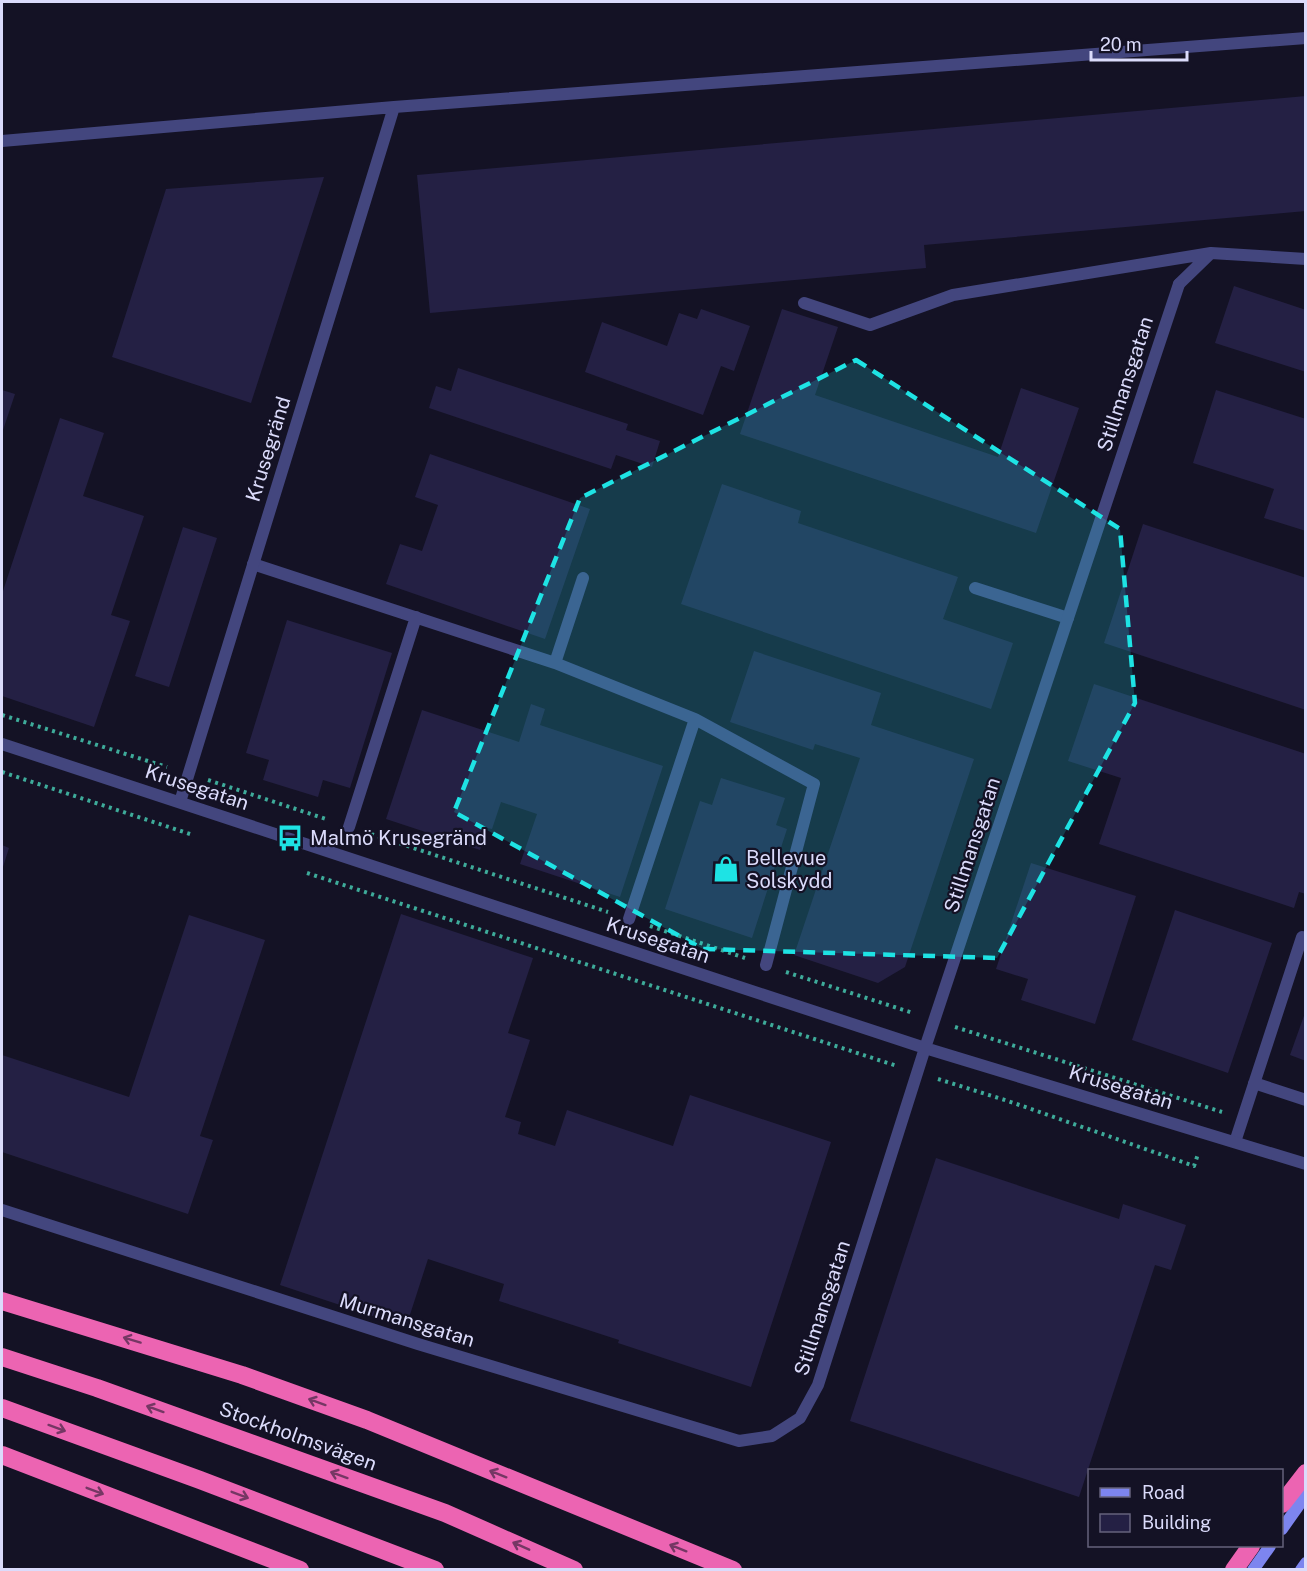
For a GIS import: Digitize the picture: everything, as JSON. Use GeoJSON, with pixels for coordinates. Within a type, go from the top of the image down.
{"type":"FeatureCollection","features":[{"type":"Feature","properties":{"kind":"highway"},"geometry":{"type":"LineString","coordinates":[[2,1302],[242,1375],[367,1420],[733,1569]]}},
{"type":"Feature","properties":{"kind":"highway","name":"Stockholmsvägen"},"geometry":{"type":"LineString","coordinates":[[2,1357],[97,1388],[445,1513],[574,1569]]}},
{"type":"Feature","properties":{"kind":"highway"},"geometry":{"type":"LineString","coordinates":[[2,1408],[435,1569]]}},
{"type":"Feature","properties":{"kind":"highway"},"geometry":{"type":"LineString","coordinates":[[2,1455],[300,1569]]}},
{"type":"Feature","properties":{"kind":"highway"},"geometry":{"type":"LineString","coordinates":[[1283,1501],[1305,1473]]}},
{"type":"Feature","properties":{"kind":"highway"},"geometry":{"type":"LineString","coordinates":[[1234,1569],[1250,1547]]}},
{"type":"Feature","properties":{"kind":"main road"},"geometry":{"type":"LineString","coordinates":[[1283,1526],[1305,1495]]}},
{"type":"Feature","properties":{"kind":"main road"},"geometry":{"type":"LineString","coordinates":[[1253,1569],[1269,1547]]}},
{"type":"Feature","properties":{"kind":"main road"},"geometry":{"type":"LineString","coordinates":[[1301,1569],[1305,1563]]}},
{"type":"Feature","properties":{"kind":"street"},"geometry":{"type":"LineString","coordinates":[[2,141],[394,107],[1305,38]]}},
{"type":"Feature","properties":{"kind":"street","name":"Krusegränd"},"geometry":{"type":"LineString","coordinates":[[180,802],[394,107]]}},
{"type":"Feature","properties":{"kind":"street"},"geometry":{"type":"LineString","coordinates":[[804,303],[870,326],[953,295],[1211,253],[1305,259]]}},
{"type":"Feature","properties":{"kind":"street","name":"Stillmansgatan"},"geometry":{"type":"LineString","coordinates":[[800,1418],[818,1385],[925,1048],[1179,284],[1211,253]]}},
{"type":"Feature","properties":{"kind":"street"},"geometry":{"type":"LineString","coordinates":[[253,564],[555,663],[695,719],[814,784],[766,965]]}},
{"type":"Feature","properties":{"kind":"street"},"geometry":{"type":"LineString","coordinates":[[555,663],[583,578]]}},
{"type":"Feature","properties":{"kind":"street"},"geometry":{"type":"LineString","coordinates":[[975,588],[1068,618]]}},
{"type":"Feature","properties":{"kind":"street"},"geometry":{"type":"LineString","coordinates":[[349,827],[416,617]]}},
{"type":"Feature","properties":{"kind":"street"},"geometry":{"type":"LineString","coordinates":[[629,919],[695,719]]}},
{"type":"Feature","properties":{"kind":"street","name":"Krusegatan"},"geometry":{"type":"LineString","coordinates":[[2,744],[925,1048],[1305,1164]]}},
{"type":"Feature","properties":{"kind":"street"},"geometry":{"type":"LineString","coordinates":[[1235,1142],[1302,936]]}},
{"type":"Feature","properties":{"kind":"street"},"geometry":{"type":"LineString","coordinates":[[1254,1083],[1305,1100]]}},
{"type":"Feature","properties":{"kind":"street","name":"Murmansgatan"},"geometry":{"type":"LineString","coordinates":[[2,1210],[418,1344],[739,1441],[772,1436],[800,1418]]}},
{"type":"Feature","properties":{"kind":"path"},"geometry":{"type":"LineString","coordinates":[[2,715],[188,774],[934,1021],[1242,1119]]}},
{"type":"Feature","properties":{"kind":"path"},"geometry":{"type":"LineString","coordinates":[[2,772],[193,835]]}},
{"type":"Feature","properties":{"kind":"highlighted area"},"geometry":{"type":"Polygon","coordinates":[[[856,360],[1120,529],[1135,703],[997,958],[703,949],[454,812],[580,498],[856,360]]]}},
{"type":"Feature","properties":{"kind":"building"},"geometry":{"type":"Polygon","coordinates":[[[1306,96],[1306,211],[924,245],[926,268],[430,313],[417,175],[1306,96]]]}},
{"type":"Feature","properties":{"kind":"building"},"geometry":{"type":"Polygon","coordinates":[[[324,177],[251,403],[112,357],[166,189],[324,177]]]}},
{"type":"Feature","properties":{"kind":"building"},"geometry":{"type":"Polygon","coordinates":[[[1234,286],[1306,310],[1306,372],[1215,343],[1234,286]]]}},
{"type":"Feature","properties":{"kind":"building"},"geometry":{"type":"Polygon","coordinates":[[[701,309],[750,326],[734,371],[721,366],[703,415],[585,372],[602,322],[667,346],[679,313],[697,319],[701,309]]]}},
{"type":"Feature","properties":{"kind":"building"},"geometry":{"type":"Polygon","coordinates":[[[782,309],[838,327],[815,395],[998,457],[1021,388],[1079,408],[1036,533],[740,434],[782,309]]]}},
{"type":"Feature","properties":{"kind":"building"},"geometry":{"type":"Polygon","coordinates":[[[458,368],[628,424],[626,430],[660,441],[652,467],[616,455],[611,469],[429,408],[436,386],[451,391],[458,368]]]}},
{"type":"Feature","properties":{"kind":"building"},"geometry":{"type":"Polygon","coordinates":[[[2,390],[15,394],[2,433],[2,390]]]}},
{"type":"Feature","properties":{"kind":"building"},"geometry":{"type":"Polygon","coordinates":[[[1216,390],[1306,419],[1306,531],[1264,518],[1274,489],[1193,463],[1216,390]]]}},
{"type":"Feature","properties":{"kind":"building"},"geometry":{"type":"Polygon","coordinates":[[[60,418],[104,433],[83,496],[144,516],[111,615],[130,621],[94,727],[2,696],[2,594],[60,418]]]}},
{"type":"Feature","properties":{"kind":"building"},"geometry":{"type":"Polygon","coordinates":[[[430,454],[590,509],[545,639],[386,584],[400,544],[422,551],[438,505],[415,497],[430,454]]]}},
{"type":"Feature","properties":{"kind":"building"},"geometry":{"type":"Polygon","coordinates":[[[722,484],[801,511],[798,523],[958,577],[943,619],[1013,643],[991,709],[681,604],[722,484]]]}},
{"type":"Feature","properties":{"kind":"building"},"geometry":{"type":"Polygon","coordinates":[[[1143,524],[1306,578],[1306,710],[1104,643],[1143,524]]]}},
{"type":"Feature","properties":{"kind":"building"},"geometry":{"type":"Polygon","coordinates":[[[183,527],[217,538],[169,687],[135,676],[183,527]]]}},
{"type":"Feature","properties":{"kind":"building"},"geometry":{"type":"Polygon","coordinates":[[[287,620],[392,653],[350,788],[323,780],[318,797],[263,780],[269,760],[246,753],[287,620]]]}},
{"type":"Feature","properties":{"kind":"building"},"geometry":{"type":"Polygon","coordinates":[[[754,651],[881,693],[871,725],[974,759],[905,967],[878,983],[794,955],[860,758],[815,744],[813,750],[730,722],[754,651]]]}},
{"type":"Feature","properties":{"kind":"building"},"geometry":{"type":"Polygon","coordinates":[[[1094,684],[1306,754],[1306,894],[1299,892],[1294,908],[1099,844],[1121,778],[1068,761],[1094,684]]]}},
{"type":"Feature","properties":{"kind":"building"},"geometry":{"type":"Polygon","coordinates":[[[531,704],[545,709],[540,725],[663,766],[620,897],[520,864],[537,814],[501,802],[492,829],[487,828],[480,850],[386,819],[422,710],[519,742],[531,704]]]}},
{"type":"Feature","properties":{"kind":"building","name":"Bellevue Solskydd"},"geometry":{"type":"Polygon","coordinates":[[[721,778],[785,798],[776,825],[787,829],[752,938],[665,909],[700,801],[712,805],[721,778]]]}},
{"type":"Feature","properties":{"kind":"building"},"geometry":{"type":"Polygon","coordinates":[[[2,845],[9,848],[2,870],[2,845]]]}},
{"type":"Feature","properties":{"kind":"building"},"geometry":{"type":"Polygon","coordinates":[[[1031,863],[1136,896],[1095,1024],[1021,1000],[1028,979],[996,969],[1031,863]]]}},
{"type":"Feature","properties":{"kind":"building"},"geometry":{"type":"Polygon","coordinates":[[[1175,910],[1272,943],[1228,1073],[1132,1040],[1175,910]]]}},
{"type":"Feature","properties":{"kind":"building"},"geometry":{"type":"Polygon","coordinates":[[[401,914],[533,958],[508,1033],[530,1040],[505,1117],[521,1122],[518,1134],[555,1146],[567,1110],[673,1146],[690,1095],[831,1142],[751,1387],[618,1343],[619,1340],[499,1301],[504,1284],[428,1259],[406,1327],[280,1285],[401,914]]]}},
{"type":"Feature","properties":{"kind":"building"},"geometry":{"type":"Polygon","coordinates":[[[189,915],[265,940],[200,1136],[213,1140],[188,1214],[2,1152],[2,1055],[129,1097],[189,915]]]}},
{"type":"Feature","properties":{"kind":"building"},"geometry":{"type":"Polygon","coordinates":[[[1306,1013],[1306,1061],[1290,1055],[1306,1013]]]}},
{"type":"Feature","properties":{"kind":"building"},"geometry":{"type":"Polygon","coordinates":[[[936,1158],[1119,1219],[1123,1204],[1186,1225],[1171,1270],[1155,1265],[1079,1497],[850,1421],[936,1158]]]}},
{"type":"Feature","properties":{"kind":"place","name":"Malmö Krusegränd"},"geometry":{"type":"Point","coordinates":[290,838]}},
{"type":"Feature","properties":{"kind":"place","name":"Bellevue Solskydd"},"geometry":{"type":"Point","coordinates":[726,869]}}]}
